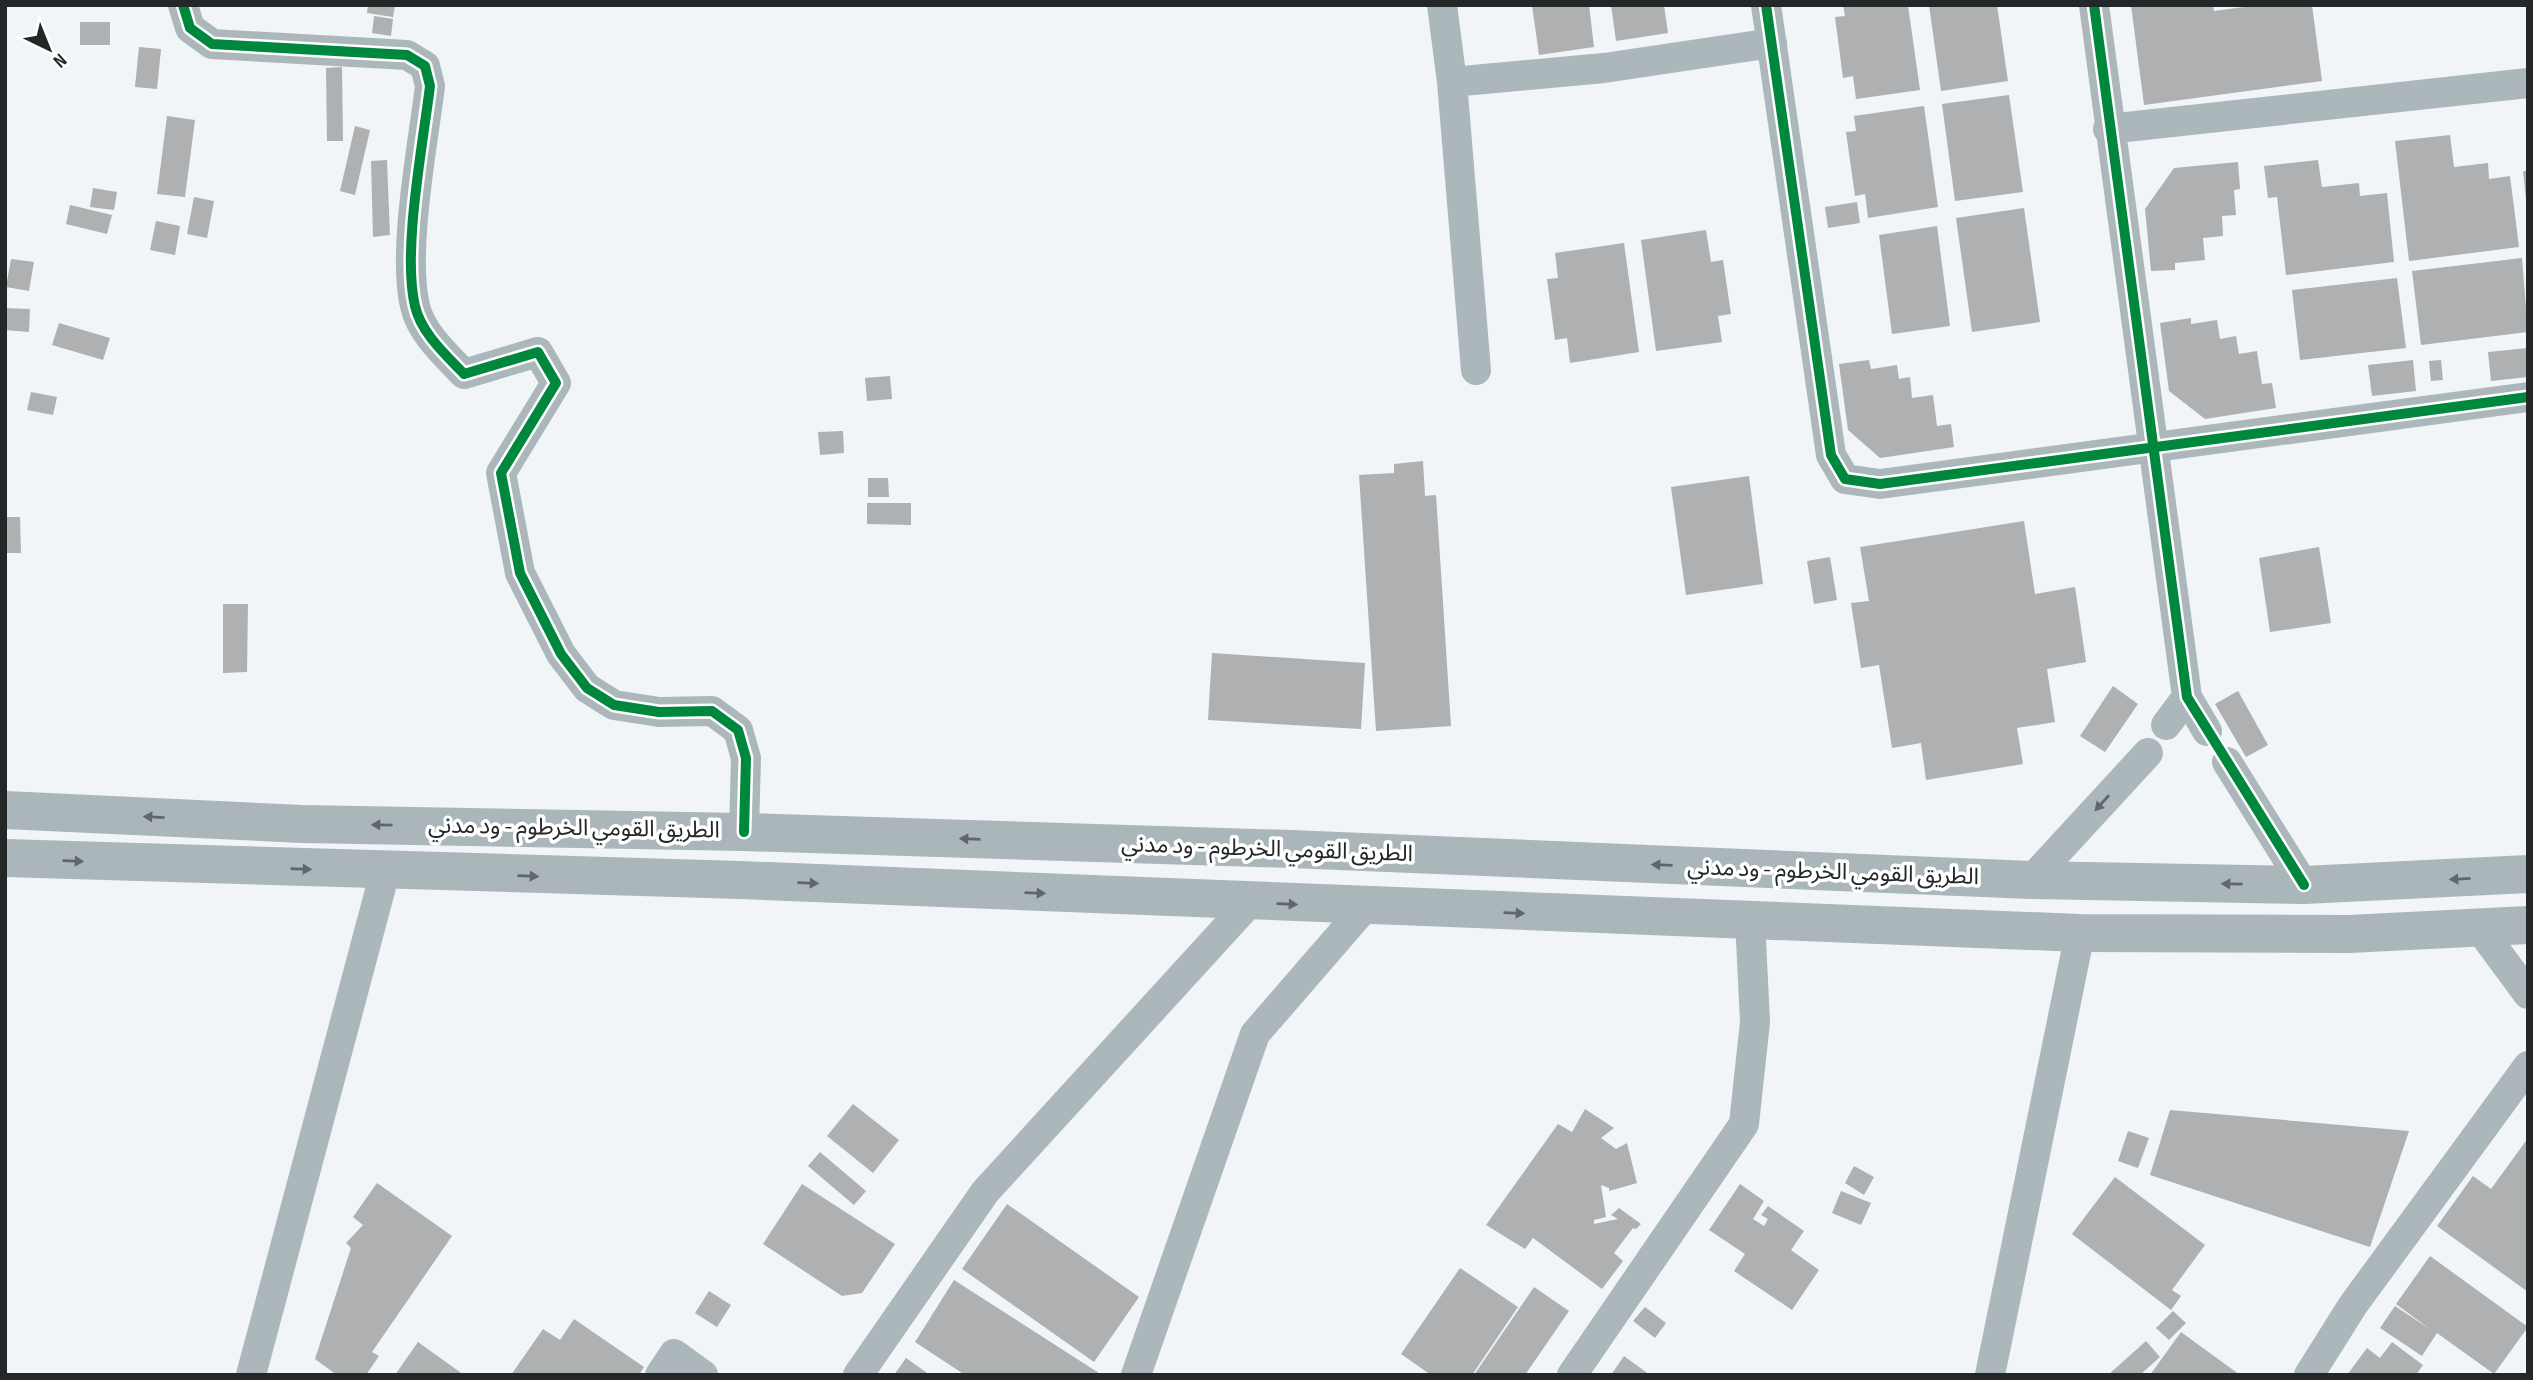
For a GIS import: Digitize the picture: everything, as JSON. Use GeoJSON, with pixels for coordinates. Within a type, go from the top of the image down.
{"type":"FeatureCollection","features":[{"type":"Feature","properties":{"kind":"highway","name":"الطريق القومي الخرطوم - ود مدني"},"geometry":{"type":"LineString","coordinates":[[5,810],[302,824],[744,832],[1291,849],[2031,880],[2304,885],[2528,874]]}},
{"type":"Feature","properties":{"kind":"highway","name":"الطريق القومي الخرطوم - ود مدني"},"geometry":{"type":"LineString","coordinates":[[5,859],[385,872],[740,880],[2080,933],[2349,934],[2528,925]]}},
{"type":"Feature","properties":{"kind":"street"},"geometry":{"type":"LineString","coordinates":[[183,5],[190,28],[212,44],[407,55],[425,66],[430,86],[413,243],[415,307],[428,333],[464,374],[538,352],[556,383],[501,473],[520,573],[561,654],[587,688],[614,705],[659,712],[712,711],[738,730],[746,758],[744,832]]}},
{"type":"Feature","properties":{"kind":"street"},"geometry":{"type":"LineString","coordinates":[[1441,5],[1452,82],[1476,370]]}},
{"type":"Feature","properties":{"kind":"street"},"geometry":{"type":"LineString","coordinates":[[1766,5],[1831,455],[1845,479],[1880,484],[2155,450],[2528,397]]}},
{"type":"Feature","properties":{"kind":"street"},"geometry":{"type":"LineString","coordinates":[[2094,5],[2108,129],[2155,450],[2187,696],[2207,731]]}},
{"type":"Feature","properties":{"kind":"street"},"geometry":{"type":"LineString","coordinates":[[1452,82],[1604,68],[1772,43]]}},
{"type":"Feature","properties":{"kind":"street"},"geometry":{"type":"LineString","coordinates":[[2108,129],[2528,83]]}},
{"type":"Feature","properties":{"kind":"street"},"geometry":{"type":"LineString","coordinates":[[2166,725],[2187,696]]}},
{"type":"Feature","properties":{"kind":"street"},"geometry":{"type":"LineString","coordinates":[[2031,880],[2148,753]]}},
{"type":"Feature","properties":{"kind":"street"},"geometry":{"type":"LineString","coordinates":[[2227,762],[2304,885]]}},
{"type":"Feature","properties":{"kind":"street"},"geometry":{"type":"LineString","coordinates":[[251,1375],[385,872]]}},
{"type":"Feature","properties":{"kind":"street"},"geometry":{"type":"LineString","coordinates":[[858,1375],[985,1192],[1250,902]]}},
{"type":"Feature","properties":{"kind":"street"},"geometry":{"type":"LineString","coordinates":[[1136,1375],[1255,1034],[1365,906]]}},
{"type":"Feature","properties":{"kind":"street"},"geometry":{"type":"LineString","coordinates":[[1572,1375],[1744,1124],[1755,1023],[1750,919]]}},
{"type":"Feature","properties":{"kind":"street"},"geometry":{"type":"LineString","coordinates":[[2480,929],[2528,994]]}},
{"type":"Feature","properties":{"kind":"street"},"geometry":{"type":"LineString","coordinates":[[1990,1375],[2080,933]]}},
{"type":"Feature","properties":{"kind":"street"},"geometry":{"type":"LineString","coordinates":[[2309,1375],[2353,1305],[2528,1066]]}},
{"type":"Feature","properties":{"kind":"street"},"geometry":{"type":"LineString","coordinates":[[660,1375],[674,1354],[703,1375]]}},
{"type":"Feature","properties":{"kind":"building"},"geometry":{"type":"Polygon","coordinates":[[[368,5],[395,5],[393,17],[367,13],[368,5]]]}},
{"type":"Feature","properties":{"kind":"building"},"geometry":{"type":"Polygon","coordinates":[[[1532,5],[1589,5],[1594,47],[1539,55],[1532,5]]]}},
{"type":"Feature","properties":{"kind":"building"},"geometry":{"type":"Polygon","coordinates":[[[1611,5],[1664,5],[1668,33],[1616,41],[1611,5]]]}},
{"type":"Feature","properties":{"kind":"building"},"geometry":{"type":"Polygon","coordinates":[[[1843,5],[1908,5],[1920,90],[1856,99],[1853,76],[1843,78],[1835,17],[1845,16],[1843,5]]]}},
{"type":"Feature","properties":{"kind":"building"},"geometry":{"type":"Polygon","coordinates":[[[1929,5],[1997,5],[2008,81],[1941,91],[1929,5]]]}},
{"type":"Feature","properties":{"kind":"building"},"geometry":{"type":"Polygon","coordinates":[[[2131,5],[2213,5],[2214,11],[2259,5],[2312,5],[2322,81],[2144,105],[2131,5]]]}},
{"type":"Feature","properties":{"kind":"building"},"geometry":{"type":"Polygon","coordinates":[[[374,16],[393,19],[391,36],[372,33],[374,16]]]}},
{"type":"Feature","properties":{"kind":"building"},"geometry":{"type":"Polygon","coordinates":[[[80,22],[110,22],[110,45],[80,45],[80,22]]]}},
{"type":"Feature","properties":{"kind":"building"},"geometry":{"type":"Polygon","coordinates":[[[139,47],[161,49],[157,89],[135,87],[139,47]]]}},
{"type":"Feature","properties":{"kind":"building"},"geometry":{"type":"Polygon","coordinates":[[[342,67],[343,141],[327,141],[326,68],[342,67]]]}},
{"type":"Feature","properties":{"kind":"building"},"geometry":{"type":"Polygon","coordinates":[[[2009,95],[2023,192],[1955,201],[1942,104],[2009,95]]]}},
{"type":"Feature","properties":{"kind":"building"},"geometry":{"type":"Polygon","coordinates":[[[1924,106],[1938,207],[1868,218],[1865,194],[1855,196],[1846,132],[1856,131],[1854,116],[1924,106]]]}},
{"type":"Feature","properties":{"kind":"building"},"geometry":{"type":"Polygon","coordinates":[[[167,116],[195,120],[185,197],[157,194],[167,116]]]}},
{"type":"Feature","properties":{"kind":"building"},"geometry":{"type":"Polygon","coordinates":[[[355,126],[370,130],[355,195],[340,191],[355,126]]]}},
{"type":"Feature","properties":{"kind":"building"},"geometry":{"type":"Polygon","coordinates":[[[2450,135],[2454,167],[2488,163],[2489,179],[2510,176],[2519,247],[2409,261],[2395,141],[2450,135]]]}},
{"type":"Feature","properties":{"kind":"building"},"geometry":{"type":"Polygon","coordinates":[[[387,160],[390,235],[373,237],[371,161],[387,160]]]}},
{"type":"Feature","properties":{"kind":"building"},"geometry":{"type":"Polygon","coordinates":[[[2318,160],[2322,187],[2359,183],[2360,196],[2387,193],[2394,262],[2286,275],[2277,197],[2268,198],[2264,166],[2318,160]]]}},
{"type":"Feature","properties":{"kind":"building"},"geometry":{"type":"Polygon","coordinates":[[[2238,162],[2240,189],[2234,190],[2236,215],[2222,216],[2223,236],[2203,238],[2205,260],[2175,263],[2175,270],[2151,271],[2145,209],[2174,168],[2238,162]]]}},
{"type":"Feature","properties":{"kind":"building"},"geometry":{"type":"Polygon","coordinates":[[[2523,171],[2528,171],[2528,200],[2526,200],[2523,171]]]}},
{"type":"Feature","properties":{"kind":"building"},"geometry":{"type":"Polygon","coordinates":[[[93,188],[117,192],[114,210],[90,207],[93,188]]]}},
{"type":"Feature","properties":{"kind":"building"},"geometry":{"type":"Polygon","coordinates":[[[194,197],[214,201],[207,238],[187,234],[194,197]]]}},
{"type":"Feature","properties":{"kind":"building"},"geometry":{"type":"Polygon","coordinates":[[[1857,202],[1860,223],[1828,228],[1825,207],[1857,202]]]}},
{"type":"Feature","properties":{"kind":"building"},"geometry":{"type":"Polygon","coordinates":[[[70,205],[112,215],[107,234],[66,224],[70,205]]]}},
{"type":"Feature","properties":{"kind":"building"},"geometry":{"type":"Polygon","coordinates":[[[2024,208],[2040,322],[1972,332],[1956,218],[2024,208]]]}},
{"type":"Feature","properties":{"kind":"building"},"geometry":{"type":"Polygon","coordinates":[[[156,221],[180,226],[175,255],[150,250],[156,221]]]}},
{"type":"Feature","properties":{"kind":"building"},"geometry":{"type":"Polygon","coordinates":[[[1937,226],[1950,326],[1892,334],[1879,235],[1937,226]]]}},
{"type":"Feature","properties":{"kind":"building"},"geometry":{"type":"Polygon","coordinates":[[[1706,230],[1711,262],[1723,260],[1731,314],[1718,316],[1722,342],[1656,351],[1641,240],[1706,230]]]}},
{"type":"Feature","properties":{"kind":"building"},"geometry":{"type":"Polygon","coordinates":[[[1624,243],[1639,352],[1570,363],[1567,338],[1555,340],[1547,279],[1558,278],[1555,253],[1624,243]]]}},
{"type":"Feature","properties":{"kind":"building"},"geometry":{"type":"Polygon","coordinates":[[[2522,258],[2528,332],[2421,345],[2412,271],[2522,258]]]}},
{"type":"Feature","properties":{"kind":"building"},"geometry":{"type":"Polygon","coordinates":[[[11,259],[34,262],[29,291],[6,287],[11,259]]]}},
{"type":"Feature","properties":{"kind":"building"},"geometry":{"type":"Polygon","coordinates":[[[2397,278],[2406,348],[2300,360],[2292,290],[2397,278]]]}},
{"type":"Feature","properties":{"kind":"building"},"geometry":{"type":"Polygon","coordinates":[[[5,308],[30,309],[29,332],[5,330],[5,308]]]}},
{"type":"Feature","properties":{"kind":"building"},"geometry":{"type":"Polygon","coordinates":[[[2191,318],[2191,324],[2217,320],[2220,339],[2236,336],[2239,354],[2257,351],[2262,384],[2272,383],[2276,408],[2205,419],[2169,391],[2160,323],[2191,318]]]}},
{"type":"Feature","properties":{"kind":"building"},"geometry":{"type":"Polygon","coordinates":[[[59,323],[110,338],[103,360],[52,345],[59,323]]]}},
{"type":"Feature","properties":{"kind":"building"},"geometry":{"type":"Polygon","coordinates":[[[2528,348],[2528,377],[2491,381],[2488,352],[2528,348]]]}},
{"type":"Feature","properties":{"kind":"building"},"geometry":{"type":"Polygon","coordinates":[[[1869,360],[1871,369],[1897,365],[1899,379],[1910,377],[1912,398],[1933,395],[1937,426],[1951,424],[1954,447],[1880,458],[1848,430],[1839,364],[1869,360]]]}},
{"type":"Feature","properties":{"kind":"building"},"geometry":{"type":"Polygon","coordinates":[[[2413,360],[2416,391],[2372,396],[2368,365],[2413,360]]]}},
{"type":"Feature","properties":{"kind":"building"},"geometry":{"type":"Polygon","coordinates":[[[2441,360],[2443,380],[2431,381],[2429,361],[2441,360]]]}},
{"type":"Feature","properties":{"kind":"building"},"geometry":{"type":"Polygon","coordinates":[[[890,376],[892,399],[867,401],[865,378],[890,376]]]}},
{"type":"Feature","properties":{"kind":"building"},"geometry":{"type":"Polygon","coordinates":[[[31,392],[57,397],[53,415],[27,410],[31,392]]]}},
{"type":"Feature","properties":{"kind":"building"},"geometry":{"type":"Polygon","coordinates":[[[843,431],[844,453],[820,455],[818,432],[843,431]]]}},
{"type":"Feature","properties":{"kind":"building"},"geometry":{"type":"Polygon","coordinates":[[[1423,461],[1425,496],[1436,495],[1451,726],[1376,731],[1359,475],[1394,473],[1394,464],[1423,461]]]}},
{"type":"Feature","properties":{"kind":"building"},"geometry":{"type":"Polygon","coordinates":[[[1749,476],[1763,584],[1686,595],[1671,487],[1749,476]]]}},
{"type":"Feature","properties":{"kind":"building"},"geometry":{"type":"Polygon","coordinates":[[[868,478],[888,478],[889,497],[868,497],[868,478]]]}},
{"type":"Feature","properties":{"kind":"building"},"geometry":{"type":"Polygon","coordinates":[[[867,503],[911,503],[911,525],[867,524],[867,503]]]}},
{"type":"Feature","properties":{"kind":"building"},"geometry":{"type":"Polygon","coordinates":[[[5,517],[20,517],[21,553],[5,553],[5,517]]]}},
{"type":"Feature","properties":{"kind":"building"},"geometry":{"type":"Polygon","coordinates":[[[2024,521],[2035,594],[2075,587],[2086,662],[2047,669],[2055,722],[2017,728],[2023,764],[1926,780],[1921,743],[1892,748],[1879,665],[1861,668],[1851,603],[1869,601],[1860,547],[2024,521]]]}},
{"type":"Feature","properties":{"kind":"building"},"geometry":{"type":"Polygon","coordinates":[[[2319,547],[2331,623],[2270,632],[2259,558],[2319,547]]]}},
{"type":"Feature","properties":{"kind":"building"},"geometry":{"type":"Polygon","coordinates":[[[1830,557],[1837,600],[1814,604],[1807,561],[1830,557]]]}},
{"type":"Feature","properties":{"kind":"building"},"geometry":{"type":"Polygon","coordinates":[[[223,604],[248,604],[247,672],[223,673],[223,604]]]}},
{"type":"Feature","properties":{"kind":"building"},"geometry":{"type":"Polygon","coordinates":[[[1212,653],[1365,663],[1361,729],[1208,720],[1212,653]]]}},
{"type":"Feature","properties":{"kind":"building"},"geometry":{"type":"Polygon","coordinates":[[[2113,686],[2138,704],[2105,752],[2080,736],[2113,686]]]}},
{"type":"Feature","properties":{"kind":"building"},"geometry":{"type":"Polygon","coordinates":[[[2238,691],[2268,745],[2246,757],[2215,704],[2238,691]]]}},
{"type":"Feature","properties":{"kind":"building"},"geometry":{"type":"Polygon","coordinates":[[[853,1104],[899,1140],[873,1173],[827,1136],[853,1104]]]}},
{"type":"Feature","properties":{"kind":"building"},"geometry":{"type":"Polygon","coordinates":[[[1585,1109],[1614,1128],[1601,1138],[1616,1149],[1627,1143],[1637,1183],[1609,1191],[1609,1188],[1601,1185],[1606,1217],[1594,1220],[1594,1224],[1618,1219],[1611,1215],[1619,1208],[1641,1224],[1636,1229],[1633,1228],[1614,1253],[1623,1261],[1602,1289],[1533,1238],[1525,1249],[1486,1225],[1558,1124],[1572,1132],[1585,1109]]]}},
{"type":"Feature","properties":{"kind":"building"},"geometry":{"type":"Polygon","coordinates":[[[2170,1110],[2409,1131],[2370,1247],[2150,1175],[2170,1110]]]}},
{"type":"Feature","properties":{"kind":"building"},"geometry":{"type":"Polygon","coordinates":[[[2128,1131],[2149,1138],[2138,1168],[2118,1161],[2128,1131]]]}},
{"type":"Feature","properties":{"kind":"building"},"geometry":{"type":"Polygon","coordinates":[[[2528,1138],[2528,1292],[2437,1226],[2473,1176],[2491,1189],[2528,1138]]]}},
{"type":"Feature","properties":{"kind":"building"},"geometry":{"type":"Polygon","coordinates":[[[820,1152],[866,1191],[854,1205],[808,1166],[820,1152]]]}},
{"type":"Feature","properties":{"kind":"building"},"geometry":{"type":"Polygon","coordinates":[[[1854,1166],[1874,1177],[1864,1195],[1845,1183],[1854,1166]]]}},
{"type":"Feature","properties":{"kind":"building"},"geometry":{"type":"Polygon","coordinates":[[[2115,1177],[2205,1245],[2172,1290],[2181,1296],[2171,1310],[2072,1234],[2115,1177]]]}},
{"type":"Feature","properties":{"kind":"building"},"geometry":{"type":"Polygon","coordinates":[[[377,1183],[452,1236],[372,1352],[379,1356],[366,1375],[337,1375],[315,1359],[351,1248],[346,1243],[363,1225],[353,1217],[377,1183]]]}},
{"type":"Feature","properties":{"kind":"building"},"geometry":{"type":"Polygon","coordinates":[[[802,1184],[895,1244],[862,1293],[842,1296],[763,1244],[802,1184]]]}},
{"type":"Feature","properties":{"kind":"building"},"geometry":{"type":"Polygon","coordinates":[[[1740,1184],[1764,1201],[1753,1219],[1764,1226],[1768,1219],[1761,1215],[1768,1206],[1804,1231],[1791,1250],[1819,1270],[1792,1310],[1734,1271],[1745,1254],[1709,1230],[1740,1184]]]}},
{"type":"Feature","properties":{"kind":"building"},"geometry":{"type":"Polygon","coordinates":[[[1841,1191],[1871,1203],[1861,1225],[1832,1213],[1841,1191]]]}},
{"type":"Feature","properties":{"kind":"building"},"geometry":{"type":"Polygon","coordinates":[[[1007,1204],[1139,1297],[1094,1362],[962,1269],[1007,1204]]]}},
{"type":"Feature","properties":{"kind":"building"},"geometry":{"type":"Polygon","coordinates":[[[2430,1256],[2528,1327],[2494,1374],[2437,1333],[2422,1356],[2380,1328],[2395,1306],[2431,1330],[2396,1304],[2430,1256]]]}},
{"type":"Feature","properties":{"kind":"building"},"geometry":{"type":"Polygon","coordinates":[[[1460,1268],[1518,1307],[1472,1375],[1431,1375],[1401,1354],[1460,1268]]]}},
{"type":"Feature","properties":{"kind":"building"},"geometry":{"type":"Polygon","coordinates":[[[954,1280],[1102,1375],[965,1375],[915,1342],[954,1280]]]}},
{"type":"Feature","properties":{"kind":"building"},"geometry":{"type":"Polygon","coordinates":[[[1534,1287],[1569,1311],[1525,1375],[1474,1375],[1534,1287]]]}},
{"type":"Feature","properties":{"kind":"building"},"geometry":{"type":"Polygon","coordinates":[[[709,1291],[731,1305],[717,1327],[695,1313],[709,1291]]]}},
{"type":"Feature","properties":{"kind":"building"},"geometry":{"type":"Polygon","coordinates":[[[1645,1307],[1666,1323],[1655,1338],[1633,1321],[1645,1307]]]}},
{"type":"Feature","properties":{"kind":"building"},"geometry":{"type":"Polygon","coordinates":[[[2173,1311],[2186,1323],[2169,1340],[2156,1328],[2173,1311]]]}},
{"type":"Feature","properties":{"kind":"building"},"geometry":{"type":"Polygon","coordinates":[[[574,1319],[644,1367],[639,1375],[511,1375],[543,1329],[560,1340],[574,1319]]]}},
{"type":"Feature","properties":{"kind":"building"},"geometry":{"type":"Polygon","coordinates":[[[2181,1332],[2240,1375],[2150,1375],[2181,1332]]]}},
{"type":"Feature","properties":{"kind":"building"},"geometry":{"type":"Polygon","coordinates":[[[2146,1341],[2160,1357],[2140,1375],[2108,1375],[2146,1341]]]}},
{"type":"Feature","properties":{"kind":"building"},"geometry":{"type":"Polygon","coordinates":[[[418,1342],[464,1375],[395,1375],[418,1342]]]}},
{"type":"Feature","properties":{"kind":"building"},"geometry":{"type":"Polygon","coordinates":[[[2392,1342],[2423,1365],[2416,1375],[2347,1375],[2367,1348],[2380,1358],[2392,1342]]]}},
{"type":"Feature","properties":{"kind":"building"},"geometry":{"type":"Polygon","coordinates":[[[1624,1356],[1650,1375],[1611,1375],[1624,1356]]]}},
{"type":"Feature","properties":{"kind":"building"},"geometry":{"type":"Polygon","coordinates":[[[906,1358],[930,1375],[894,1375],[906,1358]]]}},
{"type":"Feature","properties":{"kind":"cycle path"},"geometry":{"type":"LineString","coordinates":[[183,5],[190,28],[212,44],[407,55],[425,66],[430,86],[415,198],[411,257],[418,316],[435,343],[464,374],[538,352],[556,383],[501,473],[520,573],[561,654],[587,688],[614,705],[659,712],[712,711],[738,730],[746,758],[744,832]]}},
{"type":"Feature","properties":{"kind":"cycle path"},"geometry":{"type":"LineString","coordinates":[[1766,5],[1831,455],[1845,479],[1880,484],[2528,397]]}},
{"type":"Feature","properties":{"kind":"cycle path"},"geometry":{"type":"LineString","coordinates":[[2094,5],[2187,697],[2304,885]]}}]}
